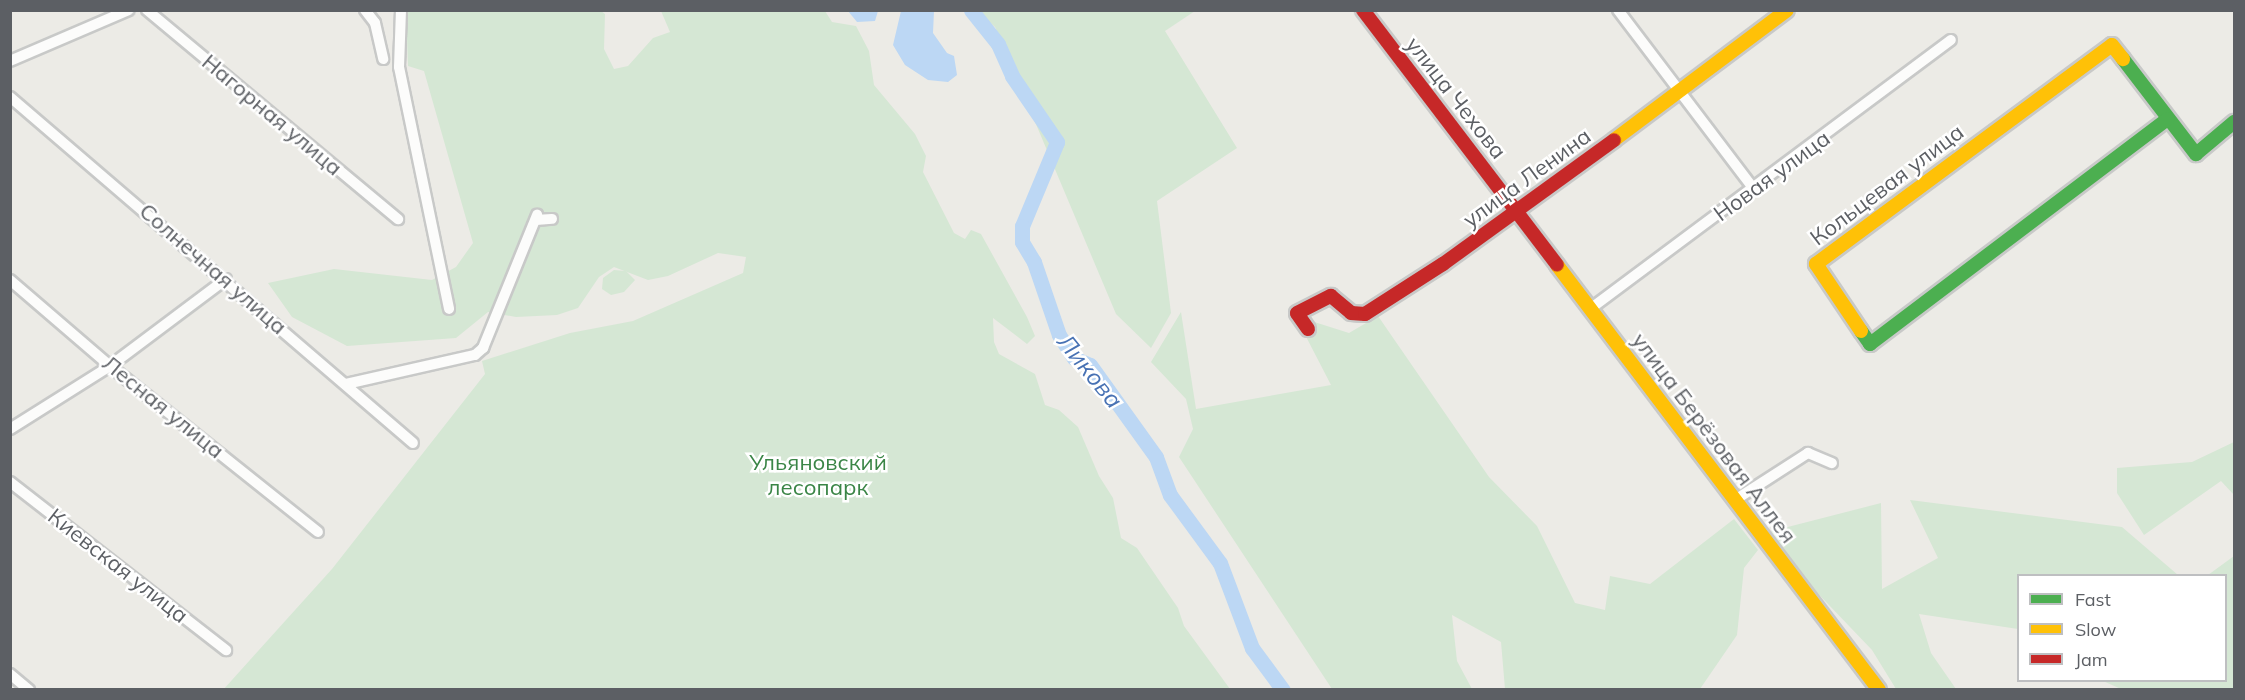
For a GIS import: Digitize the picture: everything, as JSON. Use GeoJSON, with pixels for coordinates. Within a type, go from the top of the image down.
{"type":"FeatureCollection","features":[{"type":"Feature","properties":{"kind":"street"},"geometry":{"type":"LineString","coordinates":[[10,61],[129,10]]}},
{"type":"Feature","properties":{"kind":"street","name":"Нагорная улица"},"geometry":{"type":"LineString","coordinates":[[147,10],[398,219]]}},
{"type":"Feature","properties":{"kind":"street"},"geometry":{"type":"LineString","coordinates":[[365,10],[375,23],[383,59]]}},
{"type":"Feature","properties":{"kind":"street"},"geometry":{"type":"LineString","coordinates":[[401,10],[399,67],[448,309]]}},
{"type":"Feature","properties":{"kind":"street","name":"улица Чехова"},"geometry":{"type":"LineString","coordinates":[[1363,10],[1518,209]]}},
{"type":"Feature","properties":{"kind":"street"},"geometry":{"type":"LineString","coordinates":[[1618,10],[1754,189]]}},
{"type":"Feature","properties":{"kind":"street","name":"улица Ленина"},"geometry":{"type":"LineString","coordinates":[[1308,329],[1297,313],[1331,296],[1351,313],[1365,314],[1518,209],[1681,92],[1787,10]]}},
{"type":"Feature","properties":{"kind":"street","name":"Новая улица"},"geometry":{"type":"LineString","coordinates":[[1590,309],[1951,40]]}},
{"type":"Feature","properties":{"kind":"street","name":"Кольцевая улица"},"geometry":{"type":"LineString","coordinates":[[2168,119],[1870,344],[1816,264],[2112,45],[2196,154],[2235,122]]}},
{"type":"Feature","properties":{"kind":"street","name":"Солнечная улица"},"geometry":{"type":"LineString","coordinates":[[10,97],[226,279],[413,443]]}},
{"type":"Feature","properties":{"kind":"street","name":"улица Берёзовая Аллея"},"geometry":{"type":"LineString","coordinates":[[1518,209],[1590,309],[1879,690]]}},
{"type":"Feature","properties":{"kind":"street"},"geometry":{"type":"LineString","coordinates":[[346,384],[475,355],[483,348],[536,217],[552,219]]}},
{"type":"Feature","properties":{"kind":"street"},"geometry":{"type":"LineString","coordinates":[[10,429],[110,366],[226,279]]}},
{"type":"Feature","properties":{"kind":"street","name":"Лесная улица"},"geometry":{"type":"LineString","coordinates":[[10,280],[110,366],[318,532]]}},
{"type":"Feature","properties":{"kind":"street"},"geometry":{"type":"LineString","coordinates":[[1735,500],[1808,449],[1832,463]]}},
{"type":"Feature","properties":{"kind":"street","name":"Киевская улица"},"geometry":{"type":"LineString","coordinates":[[10,482],[226,650]]}},
{"type":"Feature","properties":{"kind":"street"},"geometry":{"type":"LineString","coordinates":[[10,674],[29,690]]}},
{"type":"Feature","properties":{"kind":"green space","name":"Ульяновский лесопарк"},"geometry":{"type":"Polygon","coordinates":[[[406,10],[601,11],[605,14],[604,49],[614,69],[628,66],[653,38],[670,32],[661,11],[825,11],[832,22],[856,26],[869,51],[874,85],[915,134],[926,156],[923,172],[954,233],[965,239],[971,230],[981,234],[1027,317],[1035,336],[1027,344],[993,318],[994,342],[999,354],[1035,374],[1045,405],[1059,410],[1078,427],[1099,476],[1113,498],[1121,538],[1137,548],[1178,608],[1184,626],[1230,689],[223,690],[332,569],[485,374],[482,361],[570,333],[633,321],[743,273],[746,257],[718,253],[668,276],[648,280],[614,267],[599,277],[578,308],[557,315],[516,317],[488,312],[456,338],[347,346],[292,317],[268,283],[334,269],[432,280],[456,267],[473,243],[424,71],[408,66],[406,10]]]}},
{"type":"Feature","properties":{"kind":"green space"},"geometry":{"type":"Polygon","coordinates":[[[977,11],[1195,11],[1165,31],[1237,148],[1157,201],[1171,313],[1151,348],[1116,314],[995,27],[977,11]]]}},
{"type":"Feature","properties":{"kind":"green space"},"geometry":{"type":"Polygon","coordinates":[[[614,270],[626,271],[635,280],[624,292],[611,295],[602,289],[603,278],[614,270]]]}},
{"type":"Feature","properties":{"kind":"green space"},"geometry":{"type":"Polygon","coordinates":[[[1181,312],[1196,409],[1331,385],[1300,325],[1308,320],[1349,333],[1378,316],[1489,477],[1537,526],[1575,603],[1605,610],[1610,576],[1650,584],[1734,519],[1758,550],[1744,568],[1737,635],[1700,689],[1505,689],[1501,642],[1452,615],[1457,661],[1472,689],[1332,689],[1179,457],[1193,429],[1186,399],[1151,362],[1181,312]]]}},
{"type":"Feature","properties":{"kind":"green space"},"geometry":{"type":"Polygon","coordinates":[[[2234,442],[2234,495],[2221,481],[2144,535],[2117,493],[2117,468],[2192,462],[2234,442]]]}},
{"type":"Feature","properties":{"kind":"green space"},"geometry":{"type":"Polygon","coordinates":[[[1910,500],[2122,527],[2177,574],[2017,574],[2017,629],[1919,614],[1931,653],[1956,689],[1896,689],[1872,650],[1761,534],[1881,503],[1882,589],[1938,558],[1910,500]]]}},
{"type":"Feature","properties":{"kind":"green space"},"geometry":{"type":"Polygon","coordinates":[[[2234,556],[2234,689],[2121,689],[2105,682],[2227,682],[2227,574],[2209,574],[2234,556]]]}},
{"type":"Feature","properties":{"kind":"water"},"geometry":{"type":"Polygon","coordinates":[[[848,11],[878,11],[875,21],[857,22],[848,11]]]}},
{"type":"Feature","properties":{"kind":"water"},"geometry":{"type":"Polygon","coordinates":[[[901,11],[934,11],[933,33],[947,53],[954,56],[957,75],[948,82],[928,80],[905,65],[893,45],[901,11]]]}},
{"type":"Feature","properties":{"kind":"waterway","name":"Ликова"},"geometry":{"type":"LineString","coordinates":[[971,10],[998,44],[1012,76],[1057,142],[1022,226],[1022,242],[1034,262],[1059,335],[1074,358],[1090,365],[1156,457],[1170,495],[1220,563],[1252,648],[1283,690]]}},
{"type":"Feature","properties":{"kind":"traffic: fast"},"geometry":{"type":"LineString","coordinates":[[2123,59],[2196,154],[2234,122]]}},
{"type":"Feature","properties":{"kind":"traffic: fast"},"geometry":{"type":"LineString","coordinates":[[1861,331],[1870,344],[2168,119]]}},
{"type":"Feature","properties":{"kind":"traffic: slow"},"geometry":{"type":"LineString","coordinates":[[1614,140],[1787,10]]}},
{"type":"Feature","properties":{"kind":"traffic: slow"},"geometry":{"type":"LineString","coordinates":[[1861,331],[1816,264],[2112,45],[2123,59]]}},
{"type":"Feature","properties":{"kind":"traffic: slow"},"geometry":{"type":"LineString","coordinates":[[1557,265],[1879,690]]}},
{"type":"Feature","properties":{"kind":"traffic: jam"},"geometry":{"type":"LineString","coordinates":[[1363,10],[1557,265]]}},
{"type":"Feature","properties":{"kind":"traffic: jam"},"geometry":{"type":"LineString","coordinates":[[1308,329],[1297,313],[1331,296],[1351,313],[1365,314],[1443,264],[1614,140]]}}]}
